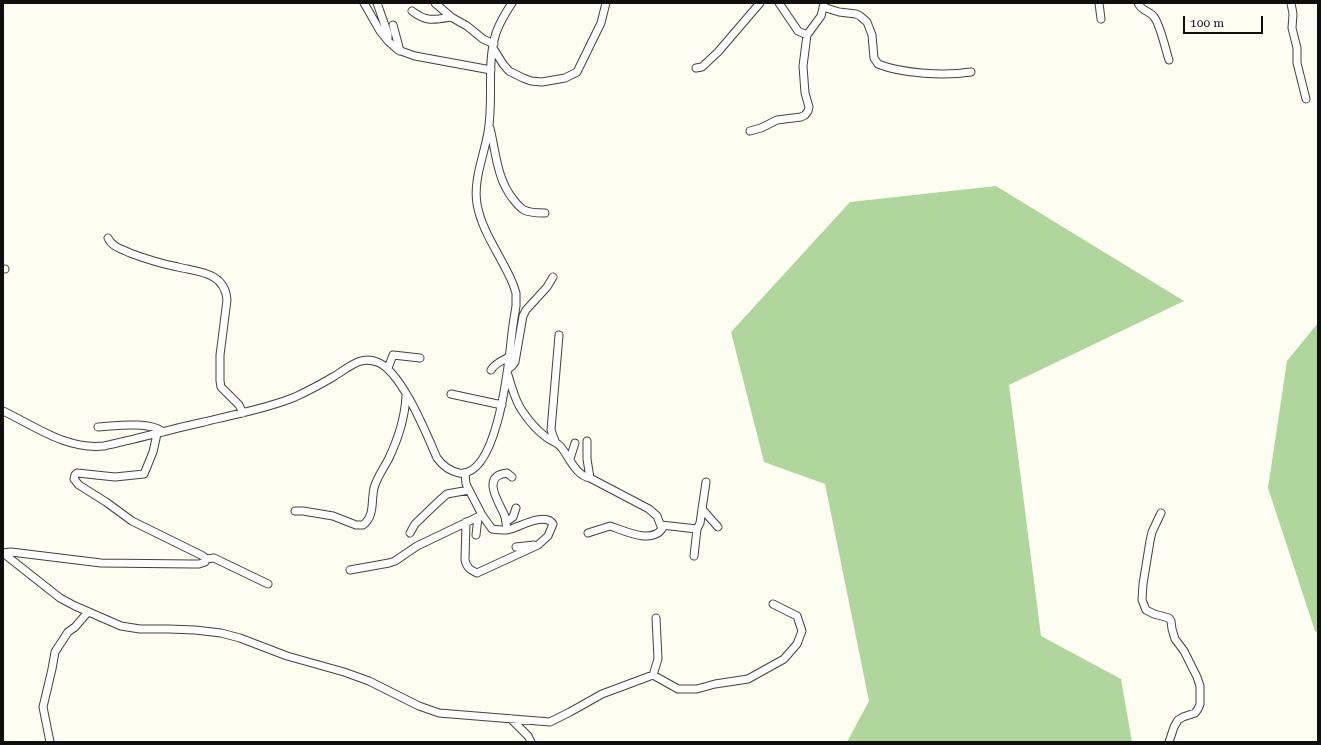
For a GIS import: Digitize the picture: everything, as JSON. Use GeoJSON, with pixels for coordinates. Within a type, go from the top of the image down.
{"type":"FeatureCollection","features":[{"type":"Feature","properties":{"kind":"street"},"geometry":{"type":"LineString","coordinates":[[364,3],[380,31],[388,41],[400,51],[421,58],[491,70]]}},
{"type":"Feature","properties":{"kind":"street"},"geometry":{"type":"LineString","coordinates":[[377,3],[388,34],[388,41]]}},
{"type":"Feature","properties":{"kind":"street"},"geometry":{"type":"LineString","coordinates":[[435,3],[451,17],[467,26],[493,46],[503,64],[509,71],[531,81],[542,82],[565,78],[577,72],[598,30],[606,3]]}},
{"type":"Feature","properties":{"kind":"street"},"geometry":{"type":"LineString","coordinates":[[3,411],[59,439],[83,446],[104,446],[273,405],[295,397],[356,362],[363,360],[376,361],[388,368],[402,386],[437,458],[442,464],[454,472],[465,473],[476,467],[482,460],[493,435],[502,405],[516,306],[516,293],[510,277],[487,232],[477,205],[476,195],[477,180],[490,124],[493,46],[496,32],[512,3]]}},
{"type":"Feature","properties":{"kind":"street"},"geometry":{"type":"LineString","coordinates":[[696,68],[702,67],[718,52],[760,3]]}},
{"type":"Feature","properties":{"kind":"street"},"geometry":{"type":"LineString","coordinates":[[779,3],[798,31],[807,35]]}},
{"type":"Feature","properties":{"kind":"street"},"geometry":{"type":"LineString","coordinates":[[1099,3],[1101,19]]}},
{"type":"Feature","properties":{"kind":"street"},"geometry":{"type":"LineString","coordinates":[[1138,3],[1138,5],[1154,17],[1169,60]]}},
{"type":"Feature","properties":{"kind":"street"},"geometry":{"type":"LineString","coordinates":[[1291,3],[1293,14],[1292,28],[1298,48],[1297,63],[1306,99]]}},
{"type":"Feature","properties":{"kind":"street"},"geometry":{"type":"LineString","coordinates":[[750,131],[761,128],[777,120],[801,117],[808,111],[809,107],[805,93],[804,66],[807,35],[821,16],[824,5],[839,12],[856,14],[867,22],[872,35],[874,58],[878,64],[901,70],[944,75],[972,72]]}},
{"type":"Feature","properties":{"kind":"street"},"geometry":{"type":"LineString","coordinates":[[412,11],[422,18],[436,19],[451,17]]}},
{"type":"Feature","properties":{"kind":"street"},"geometry":{"type":"LineString","coordinates":[[393,26],[400,51]]}},
{"type":"Feature","properties":{"kind":"street"},"geometry":{"type":"LineString","coordinates":[[490,124],[499,170],[509,194],[522,209],[545,213]]}},
{"type":"Feature","properties":{"kind":"street"},"geometry":{"type":"LineString","coordinates":[[108,238],[110,243],[122,250],[178,268],[204,272],[222,284],[226,293],[226,300],[220,355],[220,381],[221,387],[239,405],[243,413]]}},
{"type":"Feature","properties":{"kind":"street"},"geometry":{"type":"LineString","coordinates":[[507,371],[515,362],[523,316],[526,310],[547,287],[553,277]]}},
{"type":"Feature","properties":{"kind":"street"},"geometry":{"type":"LineString","coordinates":[[559,335],[551,430],[555,441],[580,473],[649,510],[657,516],[662,529],[656,536],[631,534],[610,526],[588,534]]}},
{"type":"Feature","properties":{"kind":"street"},"geometry":{"type":"LineString","coordinates":[[388,368],[393,355],[420,358]]}},
{"type":"Feature","properties":{"kind":"street"},"geometry":{"type":"LineString","coordinates":[[491,370],[493,366],[509,356]]}},
{"type":"Feature","properties":{"kind":"street"},"geometry":{"type":"LineString","coordinates":[[507,371],[521,410],[547,438],[555,441]]}},
{"type":"Feature","properties":{"kind":"street"},"geometry":{"type":"LineString","coordinates":[[451,394],[502,405]]}},
{"type":"Feature","properties":{"kind":"street"},"geometry":{"type":"LineString","coordinates":[[295,511],[332,516],[356,524],[363,525],[367,522],[372,510],[373,495],[377,480],[389,458],[399,433],[406,407],[406,396]]}},
{"type":"Feature","properties":{"kind":"street"},"geometry":{"type":"LineString","coordinates":[[98,427],[135,426],[157,428],[160,433]]}},
{"type":"Feature","properties":{"kind":"street"},"geometry":{"type":"LineString","coordinates":[[160,433],[144,474],[115,477],[78,473],[75,475],[74,479],[79,485],[132,521],[203,556],[206,559]]}},
{"type":"Feature","properties":{"kind":"street"},"geometry":{"type":"LineString","coordinates":[[587,442],[587,458],[590,478]]}},
{"type":"Feature","properties":{"kind":"street"},"geometry":{"type":"LineString","coordinates":[[570,459],[574,443]]}},
{"type":"Feature","properties":{"kind":"street"},"geometry":{"type":"LineString","coordinates":[[465,473],[466,484],[480,516],[492,529],[507,530],[537,520],[545,519],[550,520],[553,524],[545,539],[538,545],[477,573],[466,566],[466,522]]}},
{"type":"Feature","properties":{"kind":"street"},"geometry":{"type":"LineString","coordinates":[[507,530],[504,514],[496,500],[493,484],[496,478],[501,474],[507,473],[512,477]]}},
{"type":"Feature","properties":{"kind":"street"},"geometry":{"type":"LineString","coordinates":[[694,556],[697,529],[700,523],[706,482]]}},
{"type":"Feature","properties":{"kind":"street"},"geometry":{"type":"LineString","coordinates":[[410,534],[415,524],[447,494],[469,490]]}},
{"type":"Feature","properties":{"kind":"street"},"geometry":{"type":"LineString","coordinates":[[506,522],[513,517],[516,508]]}},
{"type":"Feature","properties":{"kind":"street"},"geometry":{"type":"LineString","coordinates":[[702,509],[718,527]]}},
{"type":"Feature","properties":{"kind":"street"},"geometry":{"type":"LineString","coordinates":[[1161,513],[1152,532],[1150,541],[1142,600],[1146,610],[1169,618],[1175,639],[1184,651],[1200,686],[1200,704],[1198,709],[1195,713],[1178,720],[1169,742]]}},
{"type":"Feature","properties":{"kind":"street"},"geometry":{"type":"LineString","coordinates":[[350,570],[396,561],[417,546],[480,516]]}},
{"type":"Feature","properties":{"kind":"street"},"geometry":{"type":"LineString","coordinates":[[476,535],[480,516]]}},
{"type":"Feature","properties":{"kind":"street"},"geometry":{"type":"LineString","coordinates":[[661,525],[697,529]]}},
{"type":"Feature","properties":{"kind":"street"},"geometry":{"type":"LineString","coordinates":[[516,547],[538,545]]}},
{"type":"Feature","properties":{"kind":"street"},"geometry":{"type":"LineString","coordinates":[[3,553],[11,552],[101,563],[131,564],[199,564],[205,562],[206,559],[214,558],[268,584]]}},
{"type":"Feature","properties":{"kind":"street"},"geometry":{"type":"LineString","coordinates":[[3,553],[60,598],[121,626],[140,629],[195,630],[222,633],[240,638],[287,656],[362,678],[400,695],[419,706],[439,713],[550,722],[602,694],[653,676],[678,689],[697,689],[715,684],[748,679],[784,659],[797,644],[802,632],[797,616],[773,604]]}},
{"type":"Feature","properties":{"kind":"street"},"geometry":{"type":"LineString","coordinates":[[50,742],[43,707],[55,652],[68,632],[75,627],[88,612]]}},
{"type":"Feature","properties":{"kind":"street"},"geometry":{"type":"LineString","coordinates":[[653,676],[658,659],[656,618]]}},
{"type":"Feature","properties":{"kind":"street"},"geometry":{"type":"LineString","coordinates":[[511,719],[528,736],[531,742]]}},
{"type":"Feature","properties":{"kind":"green space"},"geometry":{"type":"Polygon","coordinates":[[[996,186],[1184,301],[1009,385],[1041,636],[1121,679],[1132,742],[847,742],[869,701],[825,484],[764,462],[731,332],[850,202],[996,186]]]}},
{"type":"Feature","properties":{"kind":"green space"},"geometry":{"type":"Polygon","coordinates":[[[1318,323],[1318,633],[1315,631],[1268,488],[1287,361],[1318,323]]]}}]}
